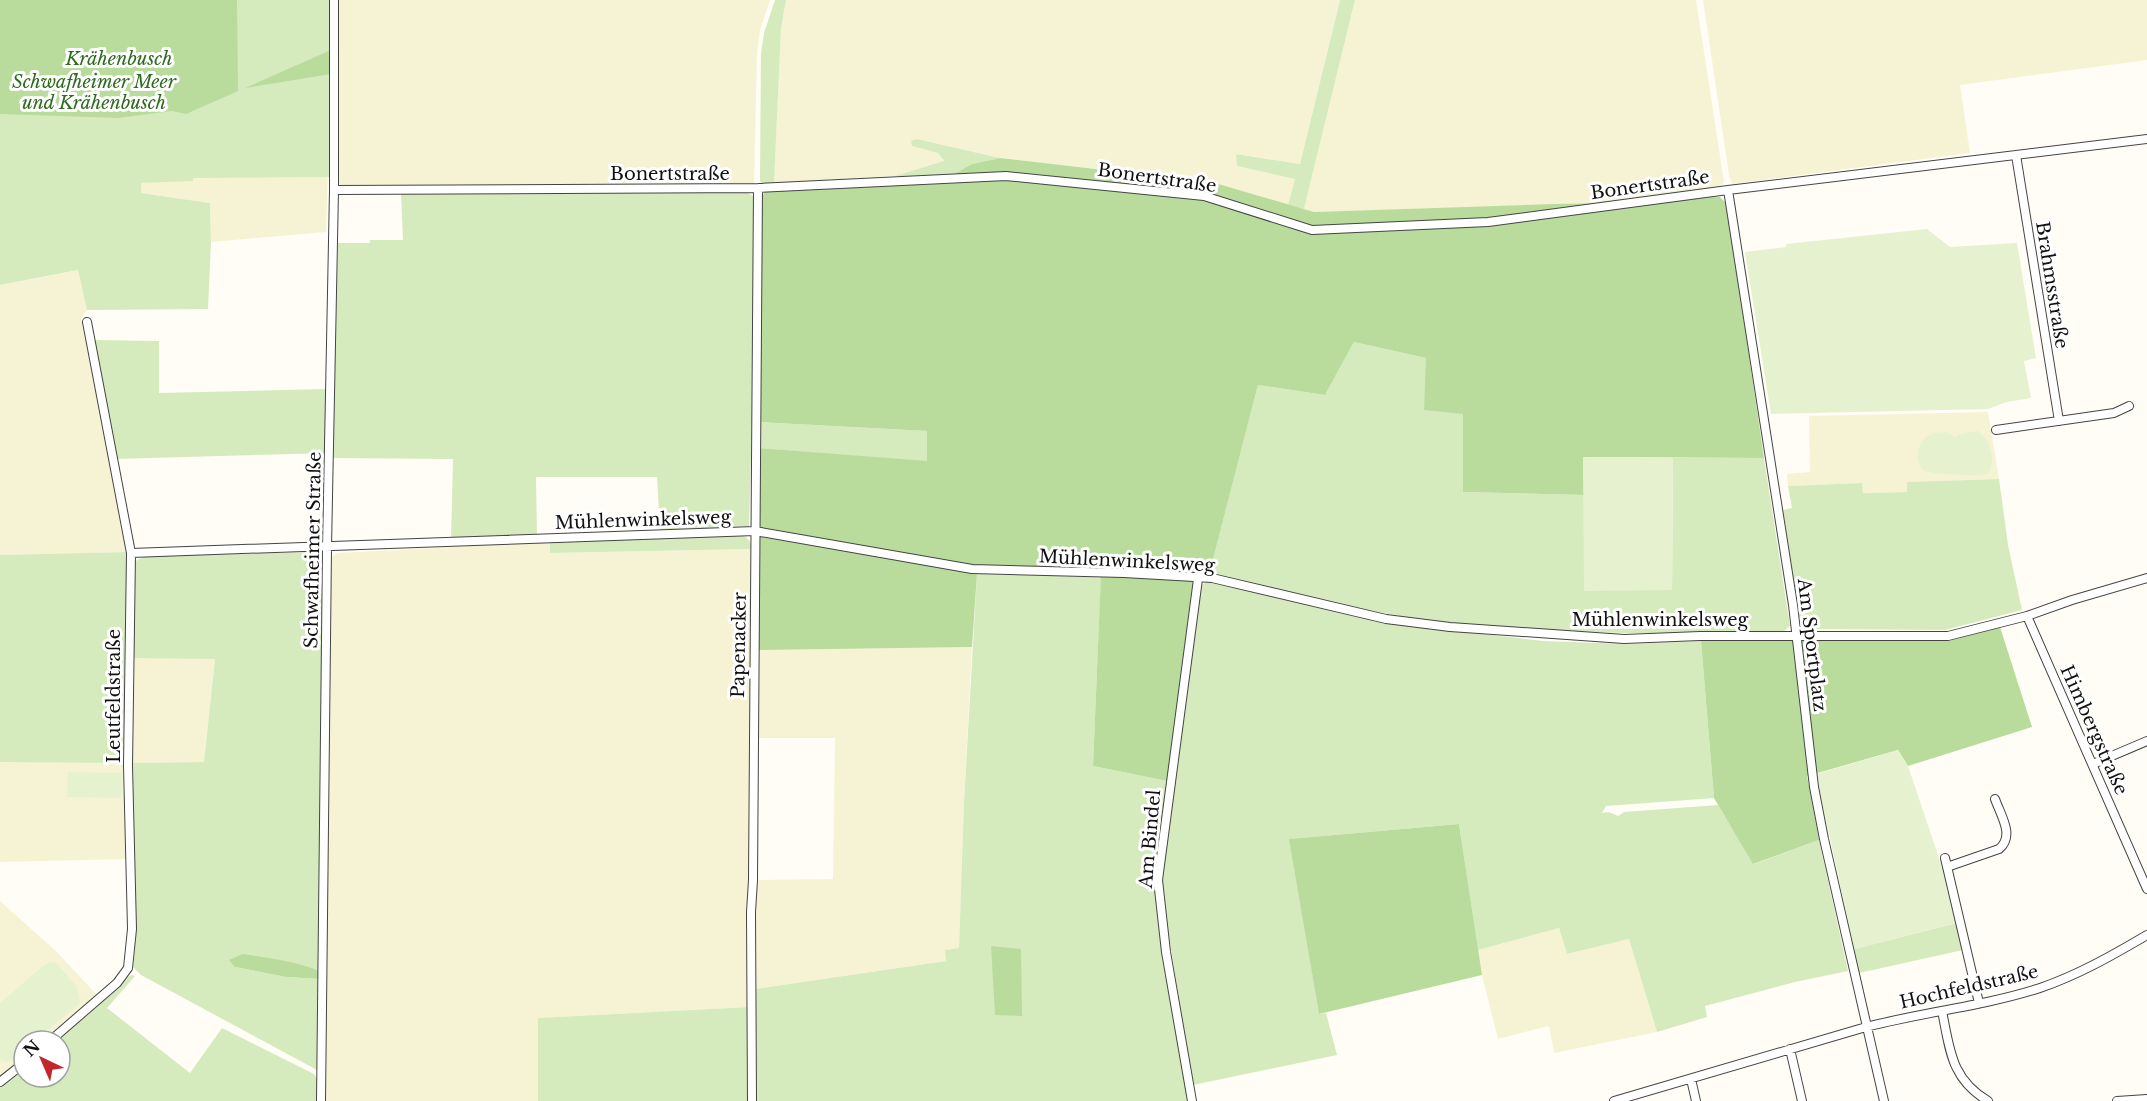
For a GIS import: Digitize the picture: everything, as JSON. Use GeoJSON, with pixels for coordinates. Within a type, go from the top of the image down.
{"type":"FeatureCollection","features":[{"type":"Feature","properties":{"kind":"street","name":"Schwafheimer Straße"},"geometry":{"type":"LineString","coordinates":[[321,1101],[327,548],[334,190],[334,0]]}},
{"type":"Feature","properties":{"kind":"street","name":"Bonertstraße"},"geometry":{"type":"LineString","coordinates":[[334,190],[758,188],[1006,176],[1204,196],[1312,230],[1488,222],[2147,139]]}},
{"type":"Feature","properties":{"kind":"street","name":"Brahmsstraße"},"geometry":{"type":"LineString","coordinates":[[2016,155],[2059,421]]}},
{"type":"Feature","properties":{"kind":"street","name":"Papenacker"},"geometry":{"type":"LineString","coordinates":[[752,1101],[751,924],[758,188]]}},
{"type":"Feature","properties":{"kind":"street","name":"Am Sportplatz"},"geometry":{"type":"LineString","coordinates":[[1728,190],[1793,605],[1814,787],[1884,1101]]}},
{"type":"Feature","properties":{"kind":"street","name":"Leutfeldstraße"},"geometry":{"type":"LineString","coordinates":[[64,1029],[117,983],[128,968],[132,929],[128,766],[131,553],[87,322]]}},
{"type":"Feature","properties":{"kind":"street"},"geometry":{"type":"LineString","coordinates":[[1996,430],[2114,413],[2129,406]]}},
{"type":"Feature","properties":{"kind":"street","name":"Mühlenwinkelsweg"},"geometry":{"type":"LineString","coordinates":[[131,553],[327,548],[755,531],[972,569],[1212,578],[1386,619],[1450,627],[1624,639],[1700,636],[1948,636],[2027,616],[2147,578]]}},
{"type":"Feature","properties":{"kind":"street","name":"Am Bindel"},"geometry":{"type":"LineString","coordinates":[[1192,1101],[1166,952],[1158,880],[1198,579]]}},
{"type":"Feature","properties":{"kind":"street","name":"Himbergstraße"},"geometry":{"type":"LineString","coordinates":[[2027,616],[2147,889]]}},
{"type":"Feature","properties":{"kind":"street"},"geometry":{"type":"LineString","coordinates":[[2093,764],[2147,741]]}},
{"type":"Feature","properties":{"kind":"street"},"geometry":{"type":"LineString","coordinates":[[1980,1003],[1946,862],[1998,849],[2004,844],[2008,833],[1995,799]]}},
{"type":"Feature","properties":{"kind":"street","name":"Hochfeldstraße"},"geometry":{"type":"LineString","coordinates":[[1614,1101],[1907,1016],[1980,1003],[2042,987],[2077,973],[2147,935]]}},
{"type":"Feature","properties":{"kind":"street"},"geometry":{"type":"LineString","coordinates":[[1942,1011],[1955,1067],[1967,1086],[1988,1101]]}},
{"type":"Feature","properties":{"kind":"street"},"geometry":{"type":"LineString","coordinates":[[1790,1049],[1802,1101]]}},
{"type":"Feature","properties":{"kind":"street"},"geometry":{"type":"LineString","coordinates":[[0,1082],[12,1072]]}},
{"type":"Feature","properties":{"kind":"street"},"geometry":{"type":"LineString","coordinates":[[1691,1079],[1696,1101]]}},
{"type":"Feature","properties":{"kind":"street"},"geometry":{"type":"LineString","coordinates":[[2118,1101],[2147,1098]]}},
{"type":"Feature","properties":{"kind":"shaded area"},"geometry":{"type":"Polygon","coordinates":[[[338,0],[770,0],[760,30],[757,53],[754,185],[400,188],[341,185],[337,178],[338,0]]]}},
{"type":"Feature","properties":{"kind":"shaded area"},"geometry":{"type":"Polygon","coordinates":[[[786,0],[1340,0],[1300,164],[1237,154],[1238,166],[1295,179],[1288,205],[1215,183],[1000,158],[917,139],[913,146],[938,153],[944,162],[895,176],[774,183],[781,29],[786,0]]]}},
{"type":"Feature","properties":{"kind":"shaded area"},"geometry":{"type":"Polygon","coordinates":[[[1355,0],[1696,0],[1724,182],[1719,187],[1611,203],[1314,212],[1304,209],[1355,0]]]}},
{"type":"Feature","properties":{"kind":"shaded area"},"geometry":{"type":"Polygon","coordinates":[[[1703,0],[2147,0],[2147,60],[1960,85],[1970,153],[1732,184],[1703,0]]]}},
{"type":"Feature","properties":{"kind":"shaded area"},"geometry":{"type":"Polygon","coordinates":[[[331,74],[326,232],[211,242],[210,203],[141,193],[141,183],[193,180],[186,114],[245,88],[331,74]]]}},
{"type":"Feature","properties":{"kind":"shaded area"},"geometry":{"type":"Polygon","coordinates":[[[79,270],[87,310],[81,319],[127,552],[0,555],[0,285],[79,270]]]}},
{"type":"Feature","properties":{"kind":"shaded area"},"geometry":{"type":"Polygon","coordinates":[[[1988,412],[1999,479],[1907,482],[1908,492],[1862,493],[1861,483],[1788,486],[1787,474],[1810,472],[1809,416],[1988,412]]]}},
{"type":"Feature","properties":{"kind":"shaded area"},"geometry":{"type":"Polygon","coordinates":[[[550,542],[551,553],[751,549],[749,1007],[538,1018],[538,1101],[323,1101],[331,557],[338,553],[550,542]]]}},
{"type":"Feature","properties":{"kind":"shaded area"},"geometry":{"type":"Polygon","coordinates":[[[972,647],[959,948],[945,950],[946,961],[755,989],[756,880],[833,879],[835,738],[757,738],[759,650],[972,647]]]}},
{"type":"Feature","properties":{"kind":"shaded area"},"geometry":{"type":"Polygon","coordinates":[[[132,658],[215,658],[204,762],[132,763],[132,658]]]}},
{"type":"Feature","properties":{"kind":"shaded area"},"geometry":{"type":"Polygon","coordinates":[[[0,762],[123,763],[126,859],[0,862],[0,762]]]}},
{"type":"Feature","properties":{"kind":"shaded area"},"geometry":{"type":"Polygon","coordinates":[[[0,901],[57,952],[97,995],[59,1029],[12,1029],[12,1069],[0,1079],[0,901]]]}},
{"type":"Feature","properties":{"kind":"shaded area"},"geometry":{"type":"Polygon","coordinates":[[[1559,928],[1567,954],[1629,939],[1657,1032],[1554,1053],[1549,1026],[1498,1039],[1478,950],[1559,928]]]}},
{"type":"Feature","properties":{"kind":"green space","name":"Schwafheimer Meer und Krähenbusch"},"geometry":{"type":"Polygon","coordinates":[[[0,0],[330,0],[329,177],[193,178],[193,181],[141,183],[141,193],[210,203],[208,309],[87,310],[78,270],[0,285],[0,0]]]}},
{"type":"Feature","properties":{"kind":"green space","name":"Krähenbusch"},"geometry":{"type":"Polygon","coordinates":[[[0,0],[237,0],[238,91],[186,114],[172,111],[118,118],[0,114],[0,0]]]}},
{"type":"Feature","properties":{"kind":"green space"},"geometry":{"type":"Polygon","coordinates":[[[775,0],[786,0],[781,29],[774,183],[763,185],[760,181],[761,54],[764,33],[775,0]]]}},
{"type":"Feature","properties":{"kind":"green space"},"geometry":{"type":"Polygon","coordinates":[[[1340,0],[1355,0],[1304,209],[1288,205],[1295,179],[1237,166],[1236,154],[1300,164],[1340,0]]]}},
{"type":"Feature","properties":{"kind":"green space"},"geometry":{"type":"Polygon","coordinates":[[[331,50],[331,74],[245,88],[331,50]]]}},
{"type":"Feature","properties":{"kind":"green space"},"geometry":{"type":"Polygon","coordinates":[[[917,139],[1000,158],[972,164],[955,176],[895,176],[944,161],[938,153],[912,146],[911,141],[917,139]]]}},
{"type":"Feature","properties":{"kind":"green space"},"geometry":{"type":"Polygon","coordinates":[[[1000,158],[1215,183],[1314,212],[1671,202],[1711,196],[1720,197],[1727,204],[1764,458],[1583,457],[1584,495],[1463,492],[1463,414],[1424,410],[1426,358],[1354,342],[1325,395],[1258,385],[1209,575],[1194,573],[1167,781],[1093,766],[1101,573],[973,570],[977,574],[972,647],[759,650],[758,448],[927,461],[927,431],[759,422],[759,199],[765,192],[955,183],[955,174],[972,164],[1000,158]]]}},
{"type":"Feature","properties":{"kind":"green space"},"geometry":{"type":"Polygon","coordinates":[[[746,192],[758,199],[749,526],[660,530],[657,477],[536,477],[537,536],[451,540],[453,459],[332,458],[338,243],[403,240],[401,193],[746,192]]]}},
{"type":"Feature","properties":{"kind":"green space"},"geometry":{"type":"Polygon","coordinates":[[[1927,229],[1950,247],[2017,243],[2036,358],[2024,361],[2031,398],[2007,402],[1988,409],[1771,414],[1745,252],[1786,247],[1786,244],[1927,229]]]}},
{"type":"Feature","properties":{"kind":"green space"},"geometry":{"type":"Polygon","coordinates":[[[93,340],[159,341],[159,393],[327,389],[326,453],[115,459],[93,340]]]}},
{"type":"Feature","properties":{"kind":"green space"},"geometry":{"type":"Polygon","coordinates":[[[1354,342],[1426,358],[1463,413],[1463,492],[1584,495],[1584,590],[1672,590],[1673,458],[1764,458],[1790,626],[1783,632],[1658,633],[1575,632],[1492,627],[1390,614],[1209,575],[1258,385],[1325,395],[1354,342]]]}},
{"type":"Feature","properties":{"kind":"green space"},"geometry":{"type":"Polygon","coordinates":[[[759,422],[927,431],[927,462],[758,448],[759,422]]]}},
{"type":"Feature","properties":{"kind":"green space"},"geometry":{"type":"Polygon","coordinates":[[[1978,431],[1986,439],[1991,449],[1990,472],[1984,475],[1953,475],[1925,471],[1921,468],[1918,450],[1927,436],[1947,432],[1955,437],[1963,433],[1978,431]]]}},
{"type":"Feature","properties":{"kind":"green space"},"geometry":{"type":"Polygon","coordinates":[[[1583,457],[1673,458],[1672,590],[1584,591],[1583,457]]]}},
{"type":"Feature","properties":{"kind":"green space"},"geometry":{"type":"Polygon","coordinates":[[[1999,479],[2008,545],[2022,610],[1945,630],[1801,629],[1783,510],[1792,508],[1788,486],[1862,483],[1863,493],[1907,492],[1907,482],[1999,479]]]}},
{"type":"Feature","properties":{"kind":"green space"},"geometry":{"type":"Polygon","coordinates":[[[740,535],[748,539],[751,549],[550,553],[550,542],[740,535]]]}},
{"type":"Feature","properties":{"kind":"green space"},"geometry":{"type":"Polygon","coordinates":[[[127,552],[123,763],[0,762],[0,555],[127,552]]]}},
{"type":"Feature","properties":{"kind":"green space"},"geometry":{"type":"Polygon","coordinates":[[[324,553],[319,971],[302,966],[235,967],[286,977],[320,979],[319,1069],[317,1070],[141,975],[133,967],[135,945],[131,763],[204,762],[215,659],[132,658],[133,565],[137,560],[147,556],[324,553]]]}},
{"type":"Feature","properties":{"kind":"green space"},"geometry":{"type":"Polygon","coordinates":[[[977,574],[1101,577],[1093,766],[1167,781],[1154,880],[1188,1101],[754,1101],[755,989],[946,961],[945,950],[959,948],[964,802],[977,574]]]}},
{"type":"Feature","properties":{"kind":"green space"},"geometry":{"type":"Polygon","coordinates":[[[1208,582],[1398,624],[1543,641],[1627,644],[1701,641],[1714,798],[1606,806],[1602,813],[1609,812],[1618,816],[1624,812],[1718,805],[1754,864],[1819,840],[1848,971],[1795,982],[1705,1006],[1707,1017],[1657,1032],[1629,939],[1567,954],[1559,928],[1478,950],[1459,824],[1290,839],[1319,1014],[1326,1013],[1337,1055],[1193,1085],[1164,906],[1162,879],[1198,590],[1208,582]]]}},
{"type":"Feature","properties":{"kind":"green space"},"geometry":{"type":"Polygon","coordinates":[[[2000,627],[2032,727],[1908,766],[1898,750],[1807,776],[1819,840],[1753,864],[1714,798],[1701,641],[1949,641],[2000,627]]]}},
{"type":"Feature","properties":{"kind":"green space"},"geometry":{"type":"Polygon","coordinates":[[[1898,750],[1908,766],[1943,870],[1957,923],[1854,949],[1816,774],[1898,750]]]}},
{"type":"Feature","properties":{"kind":"green space"},"geometry":{"type":"Polygon","coordinates":[[[68,772],[122,773],[121,798],[67,797],[68,772]]]}},
{"type":"Feature","properties":{"kind":"green space"},"geometry":{"type":"Polygon","coordinates":[[[1459,824],[1482,975],[1319,1014],[1289,839],[1459,824]]]}},
{"type":"Feature","properties":{"kind":"green space"},"geometry":{"type":"Polygon","coordinates":[[[1957,923],[1963,950],[1859,973],[1854,949],[1957,923]]]}},
{"type":"Feature","properties":{"kind":"green space"},"geometry":{"type":"Polygon","coordinates":[[[991,946],[1021,949],[1022,1016],[995,1015],[991,946]]]}},
{"type":"Feature","properties":{"kind":"green space"},"geometry":{"type":"Polygon","coordinates":[[[243,954],[301,965],[319,971],[320,979],[286,977],[235,967],[229,960],[243,954]]]}},
{"type":"Feature","properties":{"kind":"green space"},"geometry":{"type":"Polygon","coordinates":[[[50,962],[56,963],[76,987],[80,998],[79,1004],[49,1029],[12,1029],[12,1060],[6,1062],[0,1059],[0,1003],[50,962]]]}},
{"type":"Feature","properties":{"kind":"green space"},"geometry":{"type":"Polygon","coordinates":[[[135,976],[107,1008],[190,1073],[222,1028],[314,1074],[318,1080],[318,1101],[0,1101],[0,1087],[12,1077],[12,1089],[72,1089],[72,1029],[69,1029],[125,978],[135,976]]]}},
{"type":"Feature","properties":{"kind":"green space"},"geometry":{"type":"Polygon","coordinates":[[[749,1007],[749,1101],[538,1101],[538,1018],[749,1007]]]}}]}
